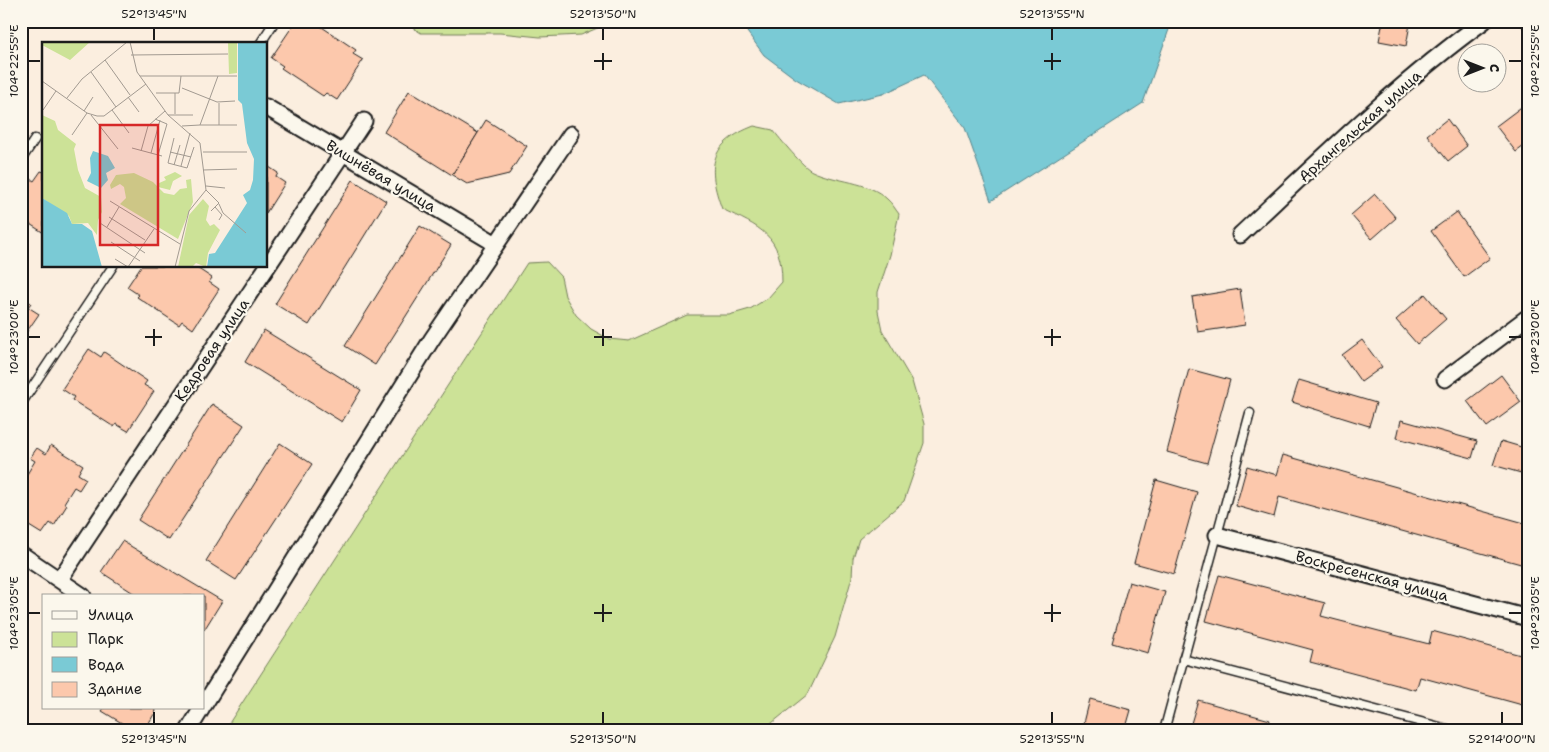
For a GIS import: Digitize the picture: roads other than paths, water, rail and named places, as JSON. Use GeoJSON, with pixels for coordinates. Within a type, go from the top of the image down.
{"type":"FeatureCollection","features":[{"type":"Feature","properties":{"kind":"street","name":"Архангельская улица"},"geometry":{"type":"LineString","coordinates":[[1240,235],[1384,101],[1447,48],[1484,21]]}},
{"type":"Feature","properties":{"kind":"street","name":"Вишнёвая улица"},"geometry":{"type":"LineString","coordinates":[[268,108],[496,244]]}},
{"type":"Feature","properties":{"kind":"street","name":"Кедровая улица"},"geometry":{"type":"LineString","coordinates":[[268,266],[364,121]]}},
{"type":"Feature","properties":{"kind":"street"},"geometry":{"type":"LineString","coordinates":[[205,703],[427,347],[571,134]]}},
{"type":"Feature","properties":{"kind":"street","name":"Кедровая улица"},"geometry":{"type":"LineString","coordinates":[[60,579],[267,268]]}},
{"type":"Feature","properties":{"kind":"street"},"geometry":{"type":"LineString","coordinates":[[1445,379],[1528,317]]}},
{"type":"Feature","properties":{"kind":"street","name":"Воскресенская улица"},"geometry":{"type":"LineString","coordinates":[[1217,535],[1528,618]]}},
{"type":"Feature","properties":{"kind":"street"},"geometry":{"type":"LineString","coordinates":[[21,554],[80,594]]}},
{"type":"Feature","properties":{"kind":"street"},"geometry":{"type":"LineString","coordinates":[[188,731],[201,710]]}},
{"type":"Feature","properties":{"kind":"lane"},"geometry":{"type":"LineString","coordinates":[[261,42],[275,21]]}},
{"type":"Feature","properties":{"kind":"lane"},"geometry":{"type":"LineString","coordinates":[[21,160],[35,139]]}},
{"type":"Feature","properties":{"kind":"lane"},"geometry":{"type":"LineString","coordinates":[[21,404],[112,268]]}},
{"type":"Feature","properties":{"kind":"lane"},"geometry":{"type":"LineString","coordinates":[[1164,731],[1250,413]]}},
{"type":"Feature","properties":{"kind":"lane"},"geometry":{"type":"LineString","coordinates":[[1183,659],[1455,731]]}},
{"type":"Feature","properties":{"kind":"water"},"geometry":{"type":"Polygon","coordinates":[[[739,21],[1172,21],[1143,103],[991,201],[965,128],[924,75],[883,94],[839,104],[796,79],[764,55],[739,21]]]}}]}
